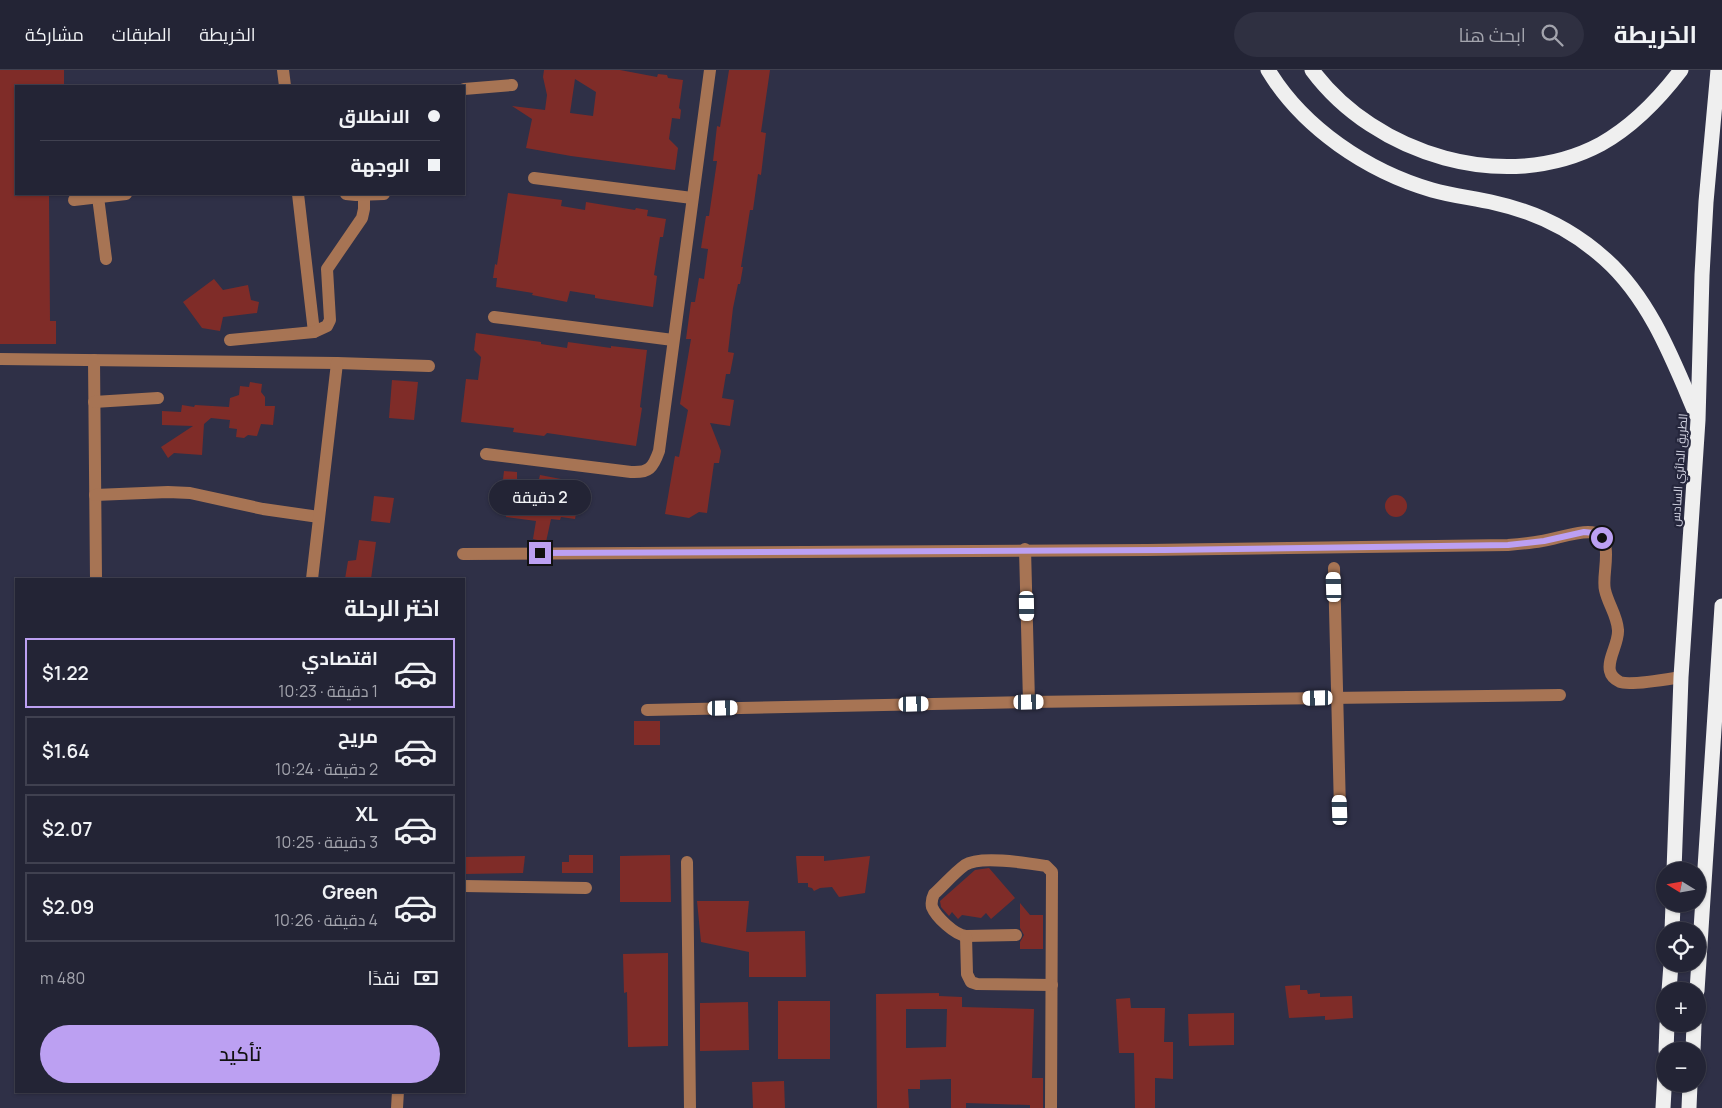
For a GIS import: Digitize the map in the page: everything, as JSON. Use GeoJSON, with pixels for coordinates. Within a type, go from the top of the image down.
{"type":"FeatureCollection","features":[{"type":"Feature","properties":{"kind":"highway"},"geometry":{"type":"LineString","coordinates":[[1268,70],[1282,91],[1310,120],[1341,146],[1375,167],[1432,190],[1494,203],[1535,215],[1572,234],[1605,259],[1620,273],[1658,330],[1672,357],[1698,420]]}},
{"type":"Feature","properties":{"kind":"highway"},"geometry":{"type":"LineString","coordinates":[[1312,70],[1341,101],[1371,125],[1390,136],[1430,154],[1489,166],[1509,166],[1547,163],[1566,158],[1600,144],[1643,114],[1681,70]]}},
{"type":"Feature","properties":{"kind":"highway","name":"الطريق الدائري السادس"},"geometry":{"type":"LineString","coordinates":[[1674,862],[1681,678],[1698,420],[1699,348],[1706,202],[1718,70]]}},
{"type":"Feature","properties":{"kind":"highway"},"geometry":{"type":"LineString","coordinates":[[1697,982],[1722,606]]}},
{"type":"Feature","properties":{"kind":"highway"},"geometry":{"type":"LineString","coordinates":[[1663,1108],[1664,1092]]}},
{"type":"Feature","properties":{"kind":"highway"},"geometry":{"type":"LineString","coordinates":[[1689,1108],[1690,1092]]}},
{"type":"Feature","properties":{"kind":"street"},"geometry":{"type":"LineString","coordinates":[[283,70],[285,85]]}},
{"type":"Feature","properties":{"kind":"street"},"geometry":{"type":"LineString","coordinates":[[486,454],[631,472],[649,469],[655,462],[659,451],[710,70]]}},
{"type":"Feature","properties":{"kind":"street"},"geometry":{"type":"LineString","coordinates":[[465,89],[512,85]]}},
{"type":"Feature","properties":{"kind":"street"},"geometry":{"type":"LineString","coordinates":[[534,178],[692,198]]}},
{"type":"Feature","properties":{"kind":"street"},"geometry":{"type":"LineString","coordinates":[[74,200],[117,195]]}},
{"type":"Feature","properties":{"kind":"street"},"geometry":{"type":"LineString","coordinates":[[298,195],[314,332]]}},
{"type":"Feature","properties":{"kind":"street"},"geometry":{"type":"LineString","coordinates":[[230,340],[314,332],[325,328],[329,323],[327,269],[360,222],[364,209],[364,195]]}},
{"type":"Feature","properties":{"kind":"street"},"geometry":{"type":"LineString","coordinates":[[98,197],[106,258]]}},
{"type":"Feature","properties":{"kind":"street"},"geometry":{"type":"LineString","coordinates":[[494,317],[673,340]]}},
{"type":"Feature","properties":{"kind":"street"},"geometry":{"type":"LineString","coordinates":[[0,359],[337,362],[429,366]]}},
{"type":"Feature","properties":{"kind":"street"},"geometry":{"type":"LineString","coordinates":[[94,360],[96,578]]}},
{"type":"Feature","properties":{"kind":"street"},"geometry":{"type":"LineString","coordinates":[[312,578],[337,362]]}},
{"type":"Feature","properties":{"kind":"street"},"geometry":{"type":"LineString","coordinates":[[94,402],[158,398]]}},
{"type":"Feature","properties":{"kind":"street"},"geometry":{"type":"LineString","coordinates":[[95,495],[168,492],[190,494],[263,509],[319,517]]}},
{"type":"Feature","properties":{"kind":"street"},"geometry":{"type":"LineString","coordinates":[[462,554],[1166,550],[1508,545],[1544,541],[1589,532],[1598,535],[1604,543],[1606,561],[1604,586],[1618,631],[1615,650],[1610,664],[1612,675],[1620,682],[1628,684],[1681,678]]}},
{"type":"Feature","properties":{"kind":"street"},"geometry":{"type":"LineString","coordinates":[[1025,550],[1029,702]]}},
{"type":"Feature","properties":{"kind":"street"},"geometry":{"type":"LineString","coordinates":[[1334,568],[1340,810]]}},
{"type":"Feature","properties":{"kind":"street"},"geometry":{"type":"LineString","coordinates":[[647,710],[1029,702],[1560,695]]}},
{"type":"Feature","properties":{"kind":"street"},"geometry":{"type":"LineString","coordinates":[[1016,935],[966,936],[955,933],[935,911],[932,904],[934,894],[971,862],[982,860],[1046,866],[1052,872],[1051,1108]]}},
{"type":"Feature","properties":{"kind":"street"},"geometry":{"type":"LineString","coordinates":[[687,862],[690,1108]]}},
{"type":"Feature","properties":{"kind":"street"},"geometry":{"type":"LineString","coordinates":[[465,886],[586,888]]}},
{"type":"Feature","properties":{"kind":"street"},"geometry":{"type":"LineString","coordinates":[[966,936],[967,974],[971,982],[977,984],[1052,985]]}},
{"type":"Feature","properties":{"kind":"street"},"geometry":{"type":"LineString","coordinates":[[397,1108],[398,1093]]}},
{"type":"Feature","properties":{"kind":"building"},"geometry":{"type":"Polygon","coordinates":[[[0,70],[64,70],[64,85],[15,85],[15,195],[49,195],[50,321],[56,321],[56,344],[0,344],[0,70]]]}},
{"type":"Feature","properties":{"kind":"building"},"geometry":{"type":"Polygon","coordinates":[[[544,70],[620,70],[657,77],[658,74],[667,75],[668,78],[683,80],[679,108],[681,110],[680,119],[672,118],[669,139],[678,148],[675,170],[526,148],[532,119],[512,106],[545,110],[547,95],[543,77],[544,70]],[[575,79],[570,113],[593,116],[596,92],[575,79]]]}},
{"type":"Feature","properties":{"kind":"building"},"geometry":{"type":"Polygon","coordinates":[[[729,70],[770,70],[761,132],[766,133],[761,175],[758,174],[753,210],[750,210],[741,267],[743,267],[733,308],[728,352],[734,353],[730,374],[726,374],[722,398],[734,400],[730,426],[710,423],[721,451],[719,463],[714,463],[707,513],[699,512],[689,518],[665,514],[675,456],[679,457],[688,410],[680,404],[691,339],[686,339],[691,302],[695,302],[699,278],[704,279],[708,249],[701,248],[706,216],[709,216],[717,161],[713,161],[717,126],[720,127],[729,70]]]}},
{"type":"Feature","properties":{"kind":"building"},"geometry":{"type":"Polygon","coordinates":[[[508,193],[562,200],[561,206],[585,210],[586,202],[635,210],[636,208],[648,210],[647,216],[666,219],[663,237],[660,237],[654,275],[657,276],[653,307],[595,298],[595,295],[570,291],[567,302],[532,295],[533,293],[496,287],[497,278],[493,278],[495,264],[497,265],[508,193]]]}},
{"type":"Feature","properties":{"kind":"building"},"geometry":{"type":"Polygon","coordinates":[[[214,279],[223,290],[248,285],[251,300],[259,302],[257,313],[223,317],[220,331],[202,328],[183,302],[214,279]]]}},
{"type":"Feature","properties":{"kind":"building"},"geometry":{"type":"Polygon","coordinates":[[[476,333],[541,342],[541,344],[567,348],[568,342],[611,348],[611,346],[647,350],[640,407],[642,408],[636,446],[547,433],[544,436],[513,432],[514,428],[461,422],[466,379],[478,380],[481,357],[474,350],[476,333]]]}},
{"type":"Feature","properties":{"kind":"building"},"geometry":{"type":"Polygon","coordinates":[[[392,380],[418,382],[414,420],[389,418],[392,380]]]}},
{"type":"Feature","properties":{"kind":"building"},"geometry":{"type":"Polygon","coordinates":[[[250,382],[262,384],[261,392],[265,397],[265,406],[275,406],[273,425],[261,424],[257,436],[248,435],[244,438],[236,437],[237,429],[229,428],[230,420],[211,418],[204,424],[202,455],[174,453],[168,458],[161,447],[193,426],[162,425],[162,411],[181,412],[182,405],[229,407],[230,398],[239,395],[240,386],[249,387],[250,382]]]}},
{"type":"Feature","properties":{"kind":"building"},"geometry":{"type":"Polygon","coordinates":[[[504,471],[517,472],[517,481],[538,483],[540,475],[582,483],[575,519],[561,517],[560,520],[551,519],[546,542],[533,539],[536,521],[506,517],[507,510],[495,512],[497,487],[502,488],[504,471]]]}},
{"type":"Feature","properties":{"kind":"building"},"geometry":{"type":"Polygon","coordinates":[[[1392,495],[1400,495],[1407,502],[1407,510],[1400,517],[1392,517],[1385,510],[1385,502],[1392,495]]]}},
{"type":"Feature","properties":{"kind":"building"},"geometry":{"type":"Polygon","coordinates":[[[374,496],[394,498],[390,523],[371,521],[374,496]]]}},
{"type":"Feature","properties":{"kind":"building"},"geometry":{"type":"Polygon","coordinates":[[[359,540],[376,542],[371,578],[345,578],[348,561],[356,560],[359,540]]]}},
{"type":"Feature","properties":{"kind":"building"},"geometry":{"type":"Polygon","coordinates":[[[634,721],[660,721],[660,745],[634,745],[634,721]]]}},
{"type":"Feature","properties":{"kind":"building"},"geometry":{"type":"Polygon","coordinates":[[[569,855],[593,855],[593,873],[562,873],[562,862],[569,862],[569,855]]]}},
{"type":"Feature","properties":{"kind":"building"},"geometry":{"type":"Polygon","coordinates":[[[670,855],[671,902],[620,902],[620,856],[670,855]]]}},
{"type":"Feature","properties":{"kind":"building"},"geometry":{"type":"Polygon","coordinates":[[[525,856],[523,873],[465,874],[465,857],[525,856]]]}},
{"type":"Feature","properties":{"kind":"building"},"geometry":{"type":"Polygon","coordinates":[[[796,856],[824,856],[824,861],[870,856],[865,893],[839,897],[832,887],[820,888],[814,891],[808,887],[808,883],[798,883],[796,856]]]}},
{"type":"Feature","properties":{"kind":"building"},"geometry":{"type":"Polygon","coordinates":[[[989,868],[1015,898],[991,919],[986,913],[981,918],[962,915],[958,919],[952,912],[949,916],[941,907],[940,901],[975,870],[989,868]]]}},
{"type":"Feature","properties":{"kind":"building"},"geometry":{"type":"Polygon","coordinates":[[[697,901],[749,901],[746,932],[805,931],[806,977],[749,977],[749,952],[701,942],[697,901]]]}},
{"type":"Feature","properties":{"kind":"building"},"geometry":{"type":"Polygon","coordinates":[[[1020,903],[1030,915],[1043,915],[1043,949],[1020,949],[1020,942],[1024,935],[1020,928],[1020,903]]]}},
{"type":"Feature","properties":{"kind":"building"},"geometry":{"type":"Polygon","coordinates":[[[668,953],[668,1046],[628,1047],[627,992],[624,993],[623,954],[668,953]]]}},
{"type":"Feature","properties":{"kind":"building"},"geometry":{"type":"Polygon","coordinates":[[[1300,985],[1300,990],[1307,990],[1308,994],[1320,993],[1320,997],[1352,996],[1353,1018],[1325,1020],[1325,1016],[1289,1018],[1285,986],[1300,985]]]}},
{"type":"Feature","properties":{"kind":"building"},"geometry":{"type":"Polygon","coordinates":[[[939,993],[939,996],[962,997],[962,1007],[1034,1009],[1032,1078],[1043,1078],[1043,1108],[1030,1108],[1030,1105],[966,1103],[966,1108],[951,1108],[951,1079],[920,1080],[920,1089],[908,1089],[909,1108],[877,1108],[876,994],[939,993]],[[906,1009],[906,1048],[946,1047],[947,1009],[906,1009]]]}},
{"type":"Feature","properties":{"kind":"building"},"geometry":{"type":"Polygon","coordinates":[[[1130,998],[1131,1008],[1165,1008],[1164,1042],[1173,1042],[1173,1079],[1155,1078],[1155,1108],[1135,1108],[1134,1053],[1119,1053],[1116,999],[1130,998]]]}},
{"type":"Feature","properties":{"kind":"building"},"geometry":{"type":"Polygon","coordinates":[[[778,1001],[830,1001],[830,1059],[778,1059],[778,1001]]]}},
{"type":"Feature","properties":{"kind":"building"},"geometry":{"type":"Polygon","coordinates":[[[748,1002],[749,1050],[700,1051],[700,1003],[748,1002]]]}},
{"type":"Feature","properties":{"kind":"building"},"geometry":{"type":"Polygon","coordinates":[[[1234,1013],[1234,1045],[1189,1046],[1188,1014],[1234,1013]]]}},
{"type":"Feature","properties":{"kind":"building"},"geometry":{"type":"Polygon","coordinates":[[[784,1081],[785,1108],[753,1108],[752,1082],[784,1081]]]}},
{"type":"Feature","properties":{"kind":"route"},"geometry":{"type":"LineString","coordinates":[[540,553],[1165,550],[1508,545],[1544,541],[1584,532],[1594,533],[1602,538]]}}]}
